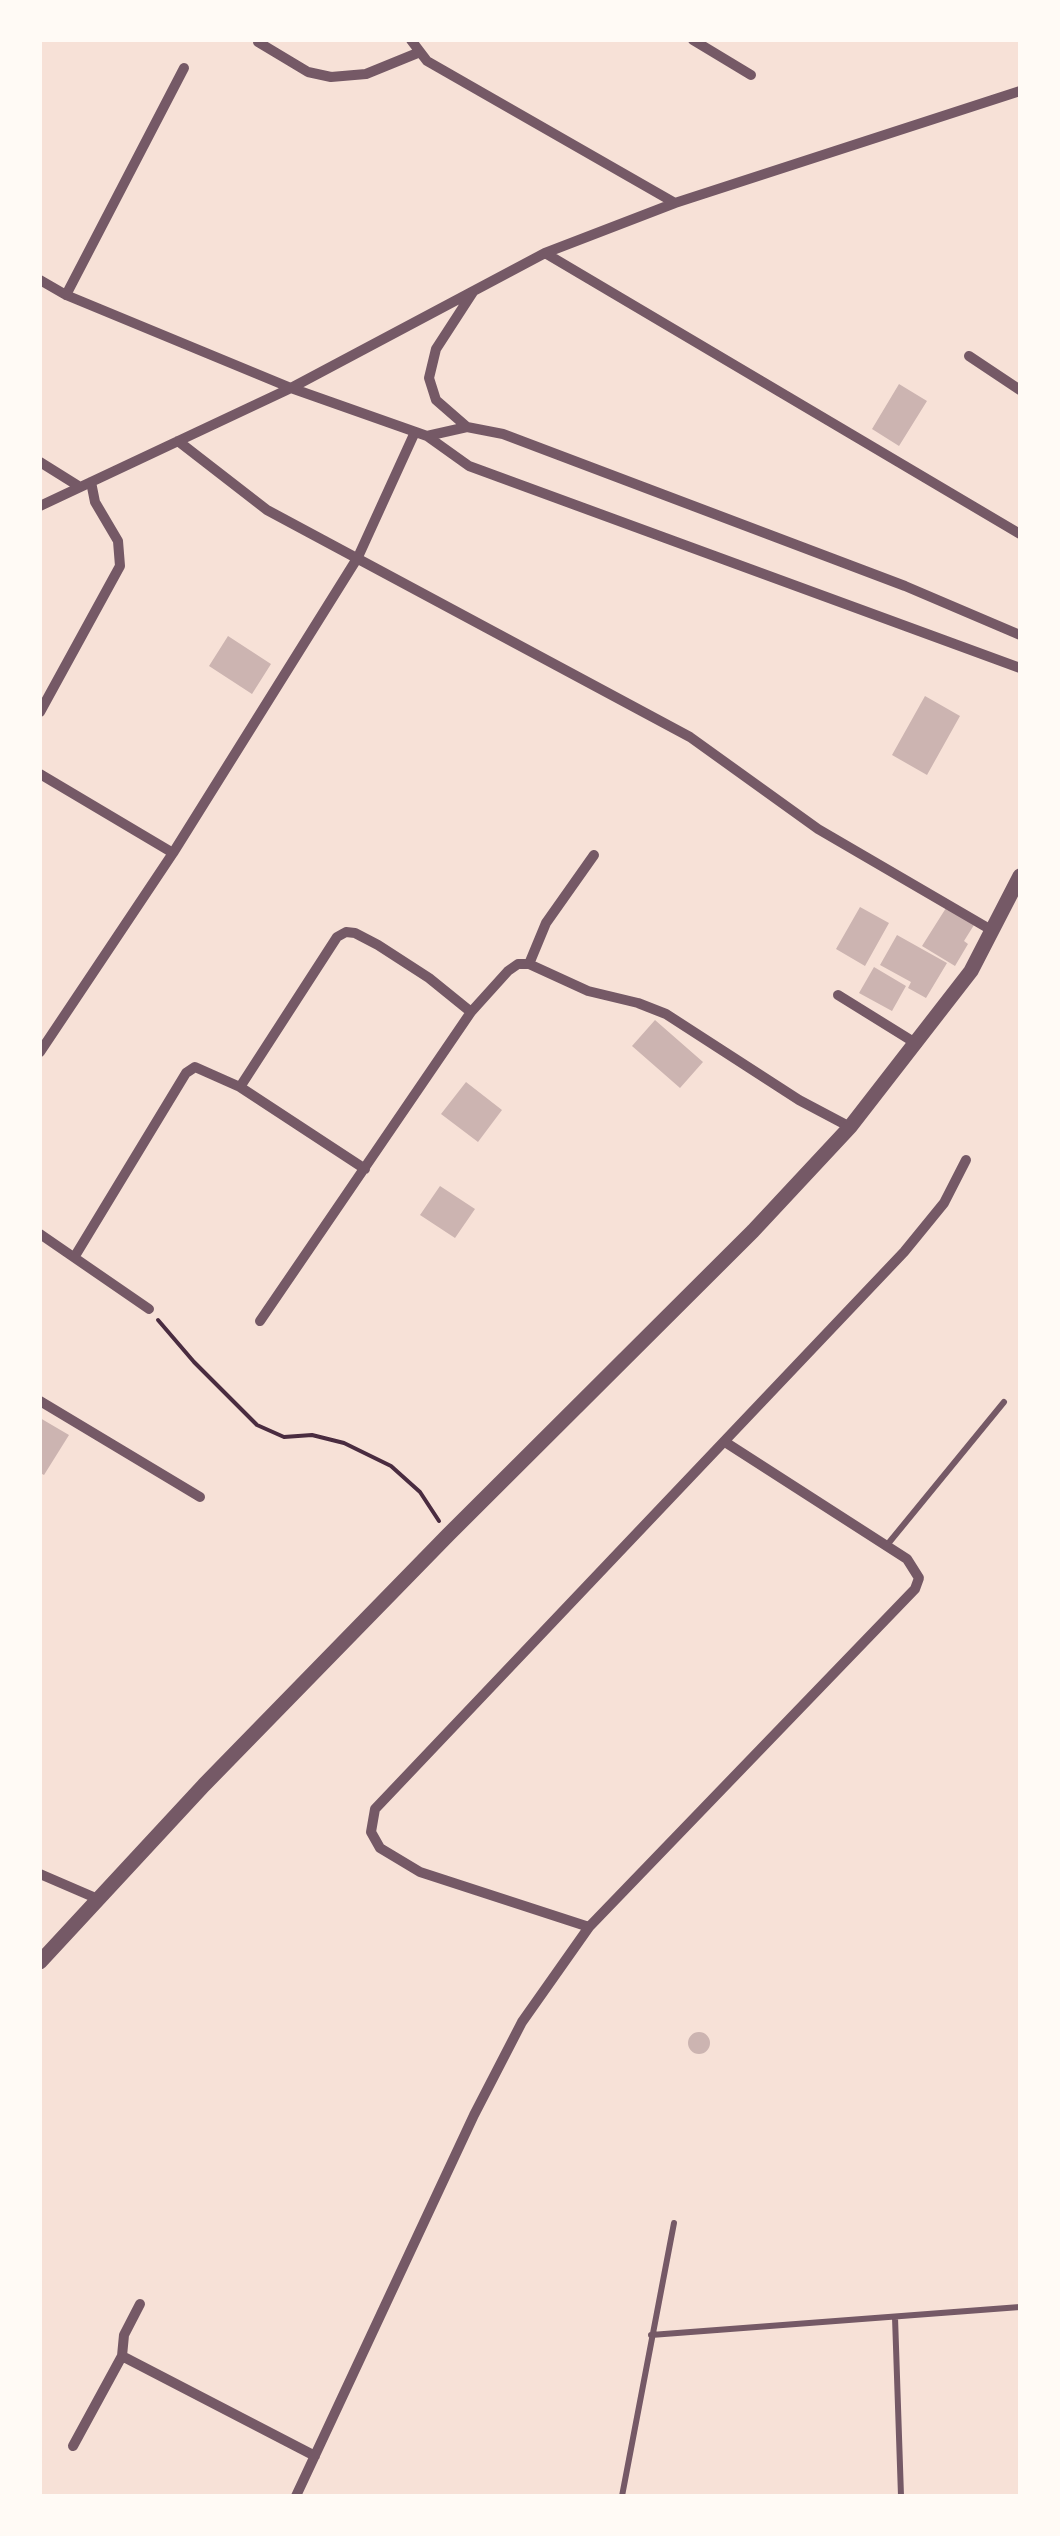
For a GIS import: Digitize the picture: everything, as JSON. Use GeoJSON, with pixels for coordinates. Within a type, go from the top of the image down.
{"type":"FeatureCollection","features":[{"type":"Feature","properties":{"kind":"street"},"geometry":{"type":"LineString","coordinates":[[411,40],[427,61],[674,202]]}},
{"type":"Feature","properties":{"kind":"street"},"geometry":{"type":"LineString","coordinates":[[693,40],[751,75]]}},
{"type":"Feature","properties":{"kind":"street"},"geometry":{"type":"LineString","coordinates":[[258,42],[308,72],[331,77],[366,74],[420,52]]}},
{"type":"Feature","properties":{"kind":"street"},"geometry":{"type":"LineString","coordinates":[[66,294],[184,68]]}},
{"type":"Feature","properties":{"kind":"street"},"geometry":{"type":"LineString","coordinates":[[40,506],[290,388],[545,253],[674,202],[1020,91]]}},
{"type":"Feature","properties":{"kind":"street"},"geometry":{"type":"LineString","coordinates":[[545,253],[1020,534]]}},
{"type":"Feature","properties":{"kind":"street"},"geometry":{"type":"LineString","coordinates":[[40,280],[290,388],[421,434],[469,466],[1020,668]]}},
{"type":"Feature","properties":{"kind":"street"},"geometry":{"type":"LineString","coordinates":[[468,427],[436,400],[429,378],[436,349],[477,288]]}},
{"type":"Feature","properties":{"kind":"street"},"geometry":{"type":"LineString","coordinates":[[969,356],[1020,390]]}},
{"type":"Feature","properties":{"kind":"street"},"geometry":{"type":"LineString","coordinates":[[421,434],[468,427],[503,434],[905,586],[1020,635]]}},
{"type":"Feature","properties":{"kind":"street"},"geometry":{"type":"LineString","coordinates":[[40,1052],[173,853],[358,556],[421,434]]}},
{"type":"Feature","properties":{"kind":"street"},"geometry":{"type":"LineString","coordinates":[[178,441],[267,510],[690,736],[818,829],[993,931]]}},
{"type":"Feature","properties":{"kind":"street"},"geometry":{"type":"LineString","coordinates":[[40,462],[86,485],[118,541],[120,566],[40,712]]}},
{"type":"Feature","properties":{"kind":"street"},"geometry":{"type":"LineString","coordinates":[[40,774],[173,853]]}},
{"type":"Feature","properties":{"kind":"street"},"geometry":{"type":"LineString","coordinates":[[529,964],[546,923],[594,855]]}},
{"type":"Feature","properties":{"kind":"street"},"geometry":{"type":"LineString","coordinates":[[40,1962],[448,1535],[753,1230],[850,1127],[972,971],[1020,876]]}},
{"type":"Feature","properties":{"kind":"street"},"geometry":{"type":"LineString","coordinates":[[240,1087],[337,937],[346,932],[378,946],[428,978],[471,1012]]}},
{"type":"Feature","properties":{"kind":"street"},"geometry":{"type":"LineString","coordinates":[[260,1321],[471,1012],[518,964],[529,964],[588,991],[638,1002],[666,1014],[800,1100],[850,1127]]}},
{"type":"Feature","properties":{"kind":"street"},"geometry":{"type":"LineString","coordinates":[[838,995],[917,1044]]}},
{"type":"Feature","properties":{"kind":"street"},"geometry":{"type":"LineString","coordinates":[[75,1256],[186,1073],[195,1067],[240,1087],[365,1169]]}},
{"type":"Feature","properties":{"kind":"street"},"geometry":{"type":"LineString","coordinates":[[590,1927],[420,1872],[380,1848],[371,1832],[375,1809],[904,1252],[944,1203],[966,1160]]}},
{"type":"Feature","properties":{"kind":"street"},"geometry":{"type":"LineString","coordinates":[[40,1234],[149,1309]]}},
{"type":"Feature","properties":{"kind":"street"},"geometry":{"type":"LineString","coordinates":[[40,1400],[200,1497]]}},
{"type":"Feature","properties":{"kind":"street"},"geometry":{"type":"LineString","coordinates":[[296,2496],[474,2114],[514,2038],[590,1927],[914,1589],[918,1578],[915,1568],[724,1442]]}},
{"type":"Feature","properties":{"kind":"street"},"geometry":{"type":"LineString","coordinates":[[40,1874],[98,1899]]}},
{"type":"Feature","properties":{"kind":"street"},"geometry":{"type":"LineString","coordinates":[[73,2446],[122,2356],[124,2335],[140,2304]]}},
{"type":"Feature","properties":{"kind":"street"},"geometry":{"type":"LineString","coordinates":[[122,2356],[315,2456]]}},
{"type":"Feature","properties":{"kind":"lane"},"geometry":{"type":"LineString","coordinates":[[886,1546],[1004,1402]]}},
{"type":"Feature","properties":{"kind":"lane"},"geometry":{"type":"LineString","coordinates":[[622,2496],[674,2223]]}},
{"type":"Feature","properties":{"kind":"lane"},"geometry":{"type":"LineString","coordinates":[[650,2334],[1020,2307]]}},
{"type":"Feature","properties":{"kind":"lane"},"geometry":{"type":"LineString","coordinates":[[895,2317],[901,2496]]}},
{"type":"Feature","properties":{"kind":"path"},"geometry":{"type":"LineString","coordinates":[[149,1309],[194,1362],[258,1424],[284,1438],[312,1435],[344,1443],[391,1466],[420,1492],[448,1535]]}},
{"type":"Feature","properties":{"kind":"building"},"geometry":{"type":"Polygon","coordinates":[[[899,384],[927,401],[899,446],[872,429],[899,384]]]}},
{"type":"Feature","properties":{"kind":"building"},"geometry":{"type":"Polygon","coordinates":[[[228,636],[271,664],[252,694],[209,666],[228,636]]]}},
{"type":"Feature","properties":{"kind":"building"},"geometry":{"type":"Polygon","coordinates":[[[925,696],[960,716],[927,775],[892,755],[925,696]]]}},
{"type":"Feature","properties":{"kind":"building"},"geometry":{"type":"Polygon","coordinates":[[[860,907],[889,923],[865,966],[836,949],[860,907]]]}},
{"type":"Feature","properties":{"kind":"building"},"geometry":{"type":"Polygon","coordinates":[[[946,908],[974,925],[955,966],[922,946],[946,908]]]}},
{"type":"Feature","properties":{"kind":"building"},"geometry":{"type":"Polygon","coordinates":[[[897,935],[947,963],[926,998],[908,988],[911,982],[880,965],[897,935]]]}},
{"type":"Feature","properties":{"kind":"building"},"geometry":{"type":"Polygon","coordinates":[[[874,967],[906,986],[892,1011],[859,993],[874,967]]]}},
{"type":"Feature","properties":{"kind":"building"},"geometry":{"type":"Polygon","coordinates":[[[655,1020],[703,1062],[680,1088],[632,1046],[655,1020]]]}},
{"type":"Feature","properties":{"kind":"building"},"geometry":{"type":"Polygon","coordinates":[[[466,1082],[502,1110],[478,1142],[441,1114],[466,1082]]]}},
{"type":"Feature","properties":{"kind":"building"},"geometry":{"type":"Polygon","coordinates":[[[440,1186],[475,1209],[455,1238],[420,1215],[440,1186]]]}},
{"type":"Feature","properties":{"kind":"building"},"geometry":{"type":"Polygon","coordinates":[[[40,1418],[69,1435],[44,1475],[40,1473],[40,1418]]]}},
{"type":"Feature","properties":{"kind":"building"},"geometry":{"type":"Polygon","coordinates":[[[699,2032],[707,2035],[707,2051],[699,2054],[691,2051],[688,2043],[691,2035],[699,2032]]]}}]}
